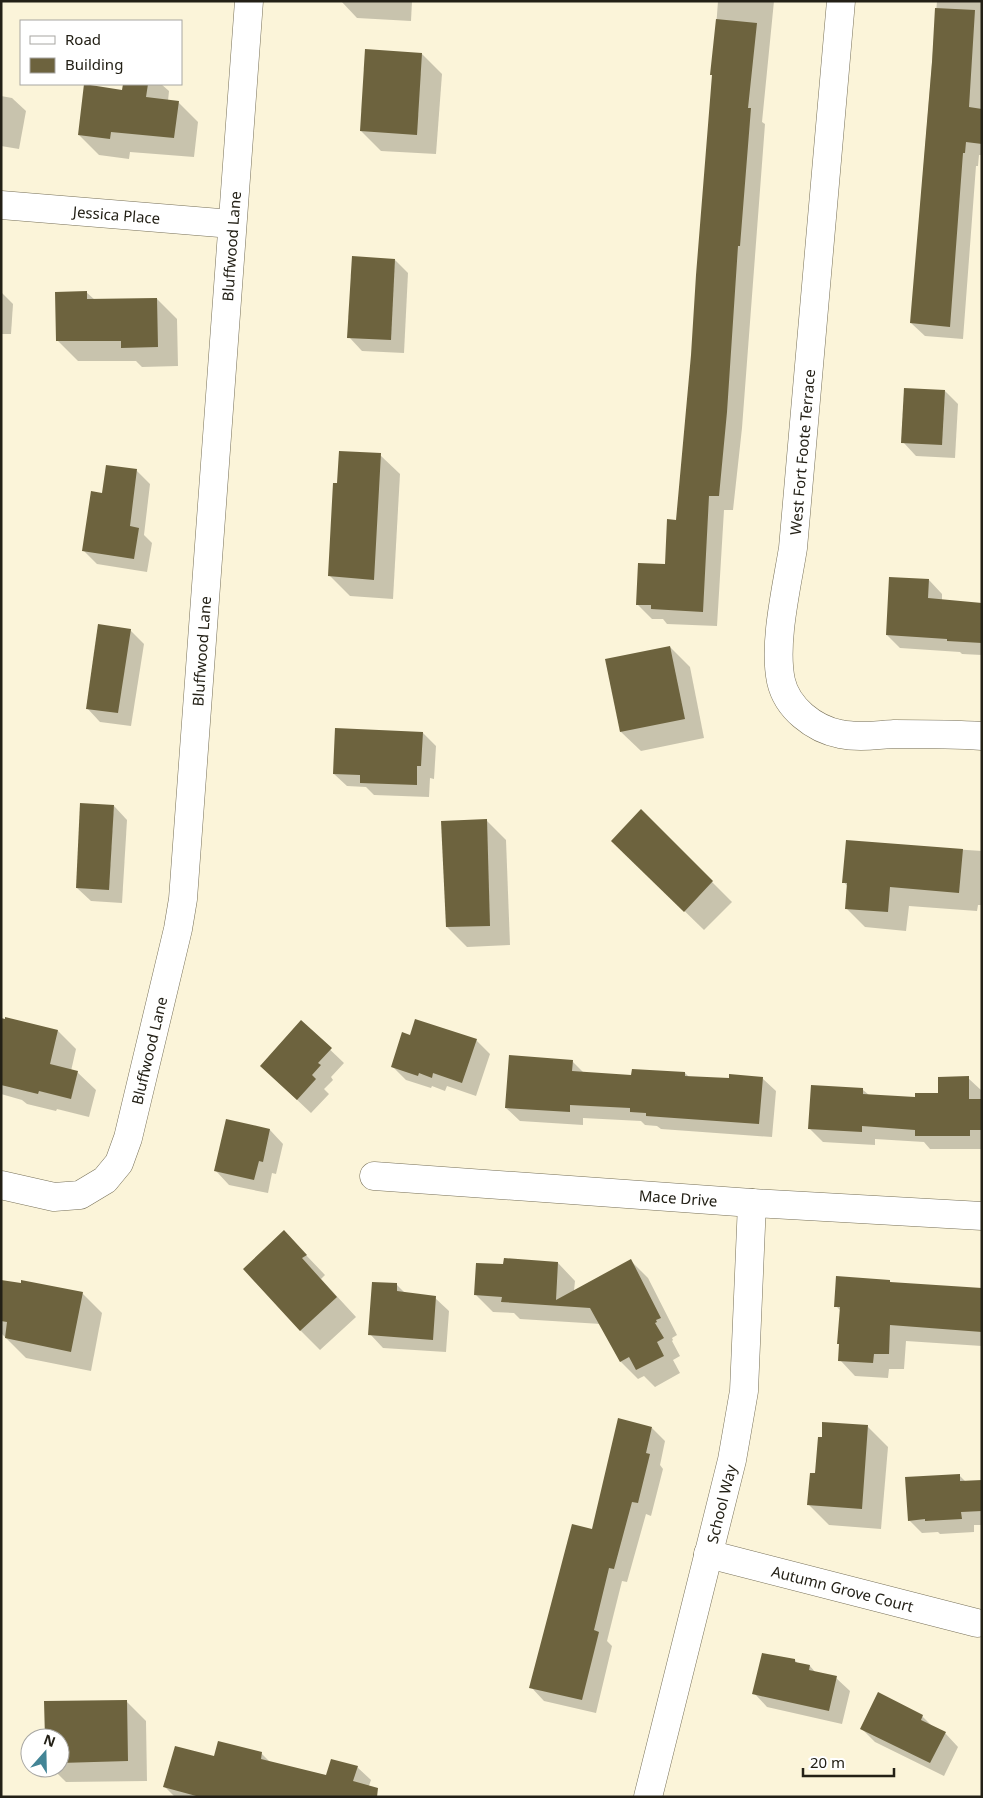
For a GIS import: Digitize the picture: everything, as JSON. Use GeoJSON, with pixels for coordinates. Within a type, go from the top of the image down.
{"type":"FeatureCollection","features":[{"type":"Feature","properties":{"kind":"street","name":"Bluffwood Lane"},"geometry":{"type":"LineString","coordinates":[[1,1185],[54,1197],[80,1195],[105,1180],[119,1163],[130,1129],[178,928],[183,899],[249,1]]}},
{"type":"Feature","properties":{"kind":"street","name":"West Fort Foote Terrace"},"geometry":{"type":"LineString","coordinates":[[841,1],[820,258],[793,548],[782,616],[779,663],[782,682],[791,702],[807,719],[815,725],[840,734],[864,737],[892,734],[980,736]]}},
{"type":"Feature","properties":{"kind":"street","name":"Jessica Place"},"geometry":{"type":"LineString","coordinates":[[1,205],[232,224]]}},
{"type":"Feature","properties":{"kind":"street","name":"Mace Drive"},"geometry":{"type":"LineString","coordinates":[[374,1176],[752,1203],[982,1216]]}},
{"type":"Feature","properties":{"kind":"street","name":"School Way"},"geometry":{"type":"LineString","coordinates":[[648,1797],[732,1460],[744,1391],[752,1203]]}},
{"type":"Feature","properties":{"kind":"street","name":"Autumn Grove Court"},"geometry":{"type":"LineString","coordinates":[[708,1554],[977,1623]]}},
{"type":"Feature","properties":{"kind":"building"},"geometry":{"type":"Polygon","coordinates":[[[935,8],[975,10],[969,107],[982,109],[982,144],[966,142],[965,153],[963,153],[950,327],[910,323],[935,8]]]}},
{"type":"Feature","properties":{"kind":"building"},"geometry":{"type":"Polygon","coordinates":[[[716,19],[757,23],[748,108],[751,108],[740,246],[738,246],[727,412],[719,496],[709,496],[703,612],[651,609],[651,605],[636,605],[638,563],[665,564],[667,519],[676,520],[691,355],[712,75],[710,75],[716,19]]]}},
{"type":"Feature","properties":{"kind":"building"},"geometry":{"type":"Polygon","coordinates":[[[365,49],[422,53],[417,135],[360,131],[365,49]]]}},
{"type":"Feature","properties":{"kind":"building"},"geometry":{"type":"Polygon","coordinates":[[[84,85],[122,90],[123,85],[148,85],[146,97],[179,101],[174,138],[111,132],[110,139],[78,135],[84,85]]]}},
{"type":"Feature","properties":{"kind":"building"},"geometry":{"type":"Polygon","coordinates":[[[352,256],[395,259],[391,340],[347,338],[352,256]]]}},
{"type":"Feature","properties":{"kind":"building"},"geometry":{"type":"Polygon","coordinates":[[[87,291],[87,299],[157,298],[158,347],[121,348],[121,341],[56,341],[55,292],[87,291]]]}},
{"type":"Feature","properties":{"kind":"building"},"geometry":{"type":"Polygon","coordinates":[[[904,388],[945,390],[942,445],[901,443],[904,388]]]}},
{"type":"Feature","properties":{"kind":"building"},"geometry":{"type":"Polygon","coordinates":[[[339,451],[381,453],[374,580],[328,576],[333,483],[337,483],[339,451]]]}},
{"type":"Feature","properties":{"kind":"building"},"geometry":{"type":"Polygon","coordinates":[[[106,465],[137,469],[130,526],[139,528],[134,559],[82,551],[91,491],[102,493],[106,465]]]}},
{"type":"Feature","properties":{"kind":"building"},"geometry":{"type":"Polygon","coordinates":[[[889,577],[929,579],[928,598],[982,603],[982,643],[886,635],[889,577]]]}},
{"type":"Feature","properties":{"kind":"building"},"geometry":{"type":"Polygon","coordinates":[[[98,624],[131,629],[118,713],[86,709],[98,624]]]}},
{"type":"Feature","properties":{"kind":"building"},"geometry":{"type":"Polygon","coordinates":[[[670,646],[685,719],[620,732],[605,659],[670,646]]]}},
{"type":"Feature","properties":{"kind":"building"},"geometry":{"type":"Polygon","coordinates":[[[335,728],[423,732],[421,766],[417,766],[417,785],[360,783],[360,775],[333,774],[335,728]]]}},
{"type":"Feature","properties":{"kind":"building"},"geometry":{"type":"Polygon","coordinates":[[[80,803],[114,805],[109,890],[76,888],[80,803]]]}},
{"type":"Feature","properties":{"kind":"building"},"geometry":{"type":"Polygon","coordinates":[[[641,809],[713,881],[684,912],[611,841],[641,809]]]}},
{"type":"Feature","properties":{"kind":"building"},"geometry":{"type":"Polygon","coordinates":[[[487,819],[490,926],[446,927],[441,821],[487,819]]]}},
{"type":"Feature","properties":{"kind":"building"},"geometry":{"type":"Polygon","coordinates":[[[846,840],[963,849],[959,893],[890,887],[888,912],[845,909],[847,883],[842,883],[846,840]]]}},
{"type":"Feature","properties":{"kind":"building"},"geometry":{"type":"Polygon","coordinates":[[[5,1017],[58,1030],[50,1064],[78,1071],[71,1099],[39,1091],[38,1094],[1,1085],[1,1018],[5,1019],[5,1017]]]}},
{"type":"Feature","properties":{"kind":"building"},"geometry":{"type":"Polygon","coordinates":[[[415,1019],[477,1039],[462,1083],[433,1073],[432,1078],[419,1073],[418,1076],[391,1067],[402,1032],[410,1035],[415,1019]]]}},
{"type":"Feature","properties":{"kind":"building"},"geometry":{"type":"Polygon","coordinates":[[[301,1020],[332,1048],[318,1063],[321,1065],[312,1075],[316,1079],[297,1100],[260,1066],[301,1020]]]}},
{"type":"Feature","properties":{"kind":"building"},"geometry":{"type":"Polygon","coordinates":[[[509,1055],[573,1060],[572,1071],[631,1075],[632,1069],[685,1072],[685,1076],[729,1078],[729,1074],[763,1077],[759,1124],[646,1116],[646,1113],[630,1112],[630,1108],[570,1105],[570,1112],[505,1108],[509,1055]]]}},
{"type":"Feature","properties":{"kind":"building"},"geometry":{"type":"Polygon","coordinates":[[[969,1076],[969,1099],[982,1099],[982,1130],[970,1130],[970,1136],[915,1136],[915,1130],[862,1126],[862,1132],[808,1129],[811,1085],[863,1088],[863,1094],[915,1097],[915,1093],[938,1093],[938,1077],[969,1076]]]}},
{"type":"Feature","properties":{"kind":"building"},"geometry":{"type":"Polygon","coordinates":[[[226,1119],[270,1129],[263,1162],[259,1161],[254,1180],[214,1171],[226,1119]]]}},
{"type":"Feature","properties":{"kind":"building"},"geometry":{"type":"Polygon","coordinates":[[[284,1230],[307,1255],[302,1258],[337,1297],[300,1331],[243,1269],[284,1230]]]}},
{"type":"Feature","properties":{"kind":"building"},"geometry":{"type":"Polygon","coordinates":[[[504,1258],[558,1262],[556,1300],[631,1259],[661,1318],[656,1320],[657,1322],[655,1323],[664,1338],[657,1342],[664,1356],[636,1370],[629,1357],[620,1362],[590,1308],[501,1302],[502,1297],[474,1295],[476,1263],[503,1264],[504,1258]]]}},
{"type":"Feature","properties":{"kind":"building"},"geometry":{"type":"Polygon","coordinates":[[[836,1276],[890,1280],[890,1282],[982,1288],[982,1332],[890,1325],[889,1354],[874,1354],[873,1363],[838,1361],[839,1344],[837,1344],[840,1307],[834,1307],[836,1276]]]}},
{"type":"Feature","properties":{"kind":"building"},"geometry":{"type":"Polygon","coordinates":[[[1,1280],[21,1283],[21,1280],[83,1292],[71,1352],[5,1338],[7,1322],[1,1321],[1,1280]]]}},
{"type":"Feature","properties":{"kind":"building"},"geometry":{"type":"Polygon","coordinates":[[[372,1282],[397,1283],[397,1291],[436,1296],[433,1340],[368,1335],[372,1282]]]}},
{"type":"Feature","properties":{"kind":"building"},"geometry":{"type":"Polygon","coordinates":[[[618,1418],[652,1427],[646,1453],[650,1454],[638,1503],[632,1502],[614,1569],[609,1568],[594,1630],[599,1632],[582,1700],[529,1688],[572,1524],[592,1529],[618,1418]]]}},
{"type":"Feature","properties":{"kind":"building"},"geometry":{"type":"Polygon","coordinates":[[[822,1422],[868,1425],[862,1509],[807,1505],[810,1473],[815,1473],[818,1437],[822,1437],[822,1422]]]}},
{"type":"Feature","properties":{"kind":"building"},"geometry":{"type":"Polygon","coordinates":[[[960,1474],[960,1481],[982,1480],[982,1511],[961,1512],[962,1519],[908,1521],[905,1477],[960,1474]]]}},
{"type":"Feature","properties":{"kind":"building"},"geometry":{"type":"Polygon","coordinates":[[[762,1653],[795,1659],[795,1662],[810,1665],[809,1670],[837,1676],[829,1711],[752,1694],[762,1653]]]}},
{"type":"Feature","properties":{"kind":"building"},"geometry":{"type":"Polygon","coordinates":[[[878,1692],[923,1715],[921,1720],[946,1732],[930,1763],[860,1729],[878,1692]]]}},
{"type":"Feature","properties":{"kind":"building"},"geometry":{"type":"Polygon","coordinates":[[[127,1700],[128,1761],[70,1763],[70,1728],[45,1728],[44,1701],[127,1700]]]}},
{"type":"Feature","properties":{"kind":"building"},"geometry":{"type":"Polygon","coordinates":[[[218,1741],[262,1752],[261,1759],[326,1775],[331,1759],[358,1766],[353,1781],[378,1788],[377,1797],[200,1797],[163,1787],[175,1746],[214,1756],[218,1741]]]}}]}
